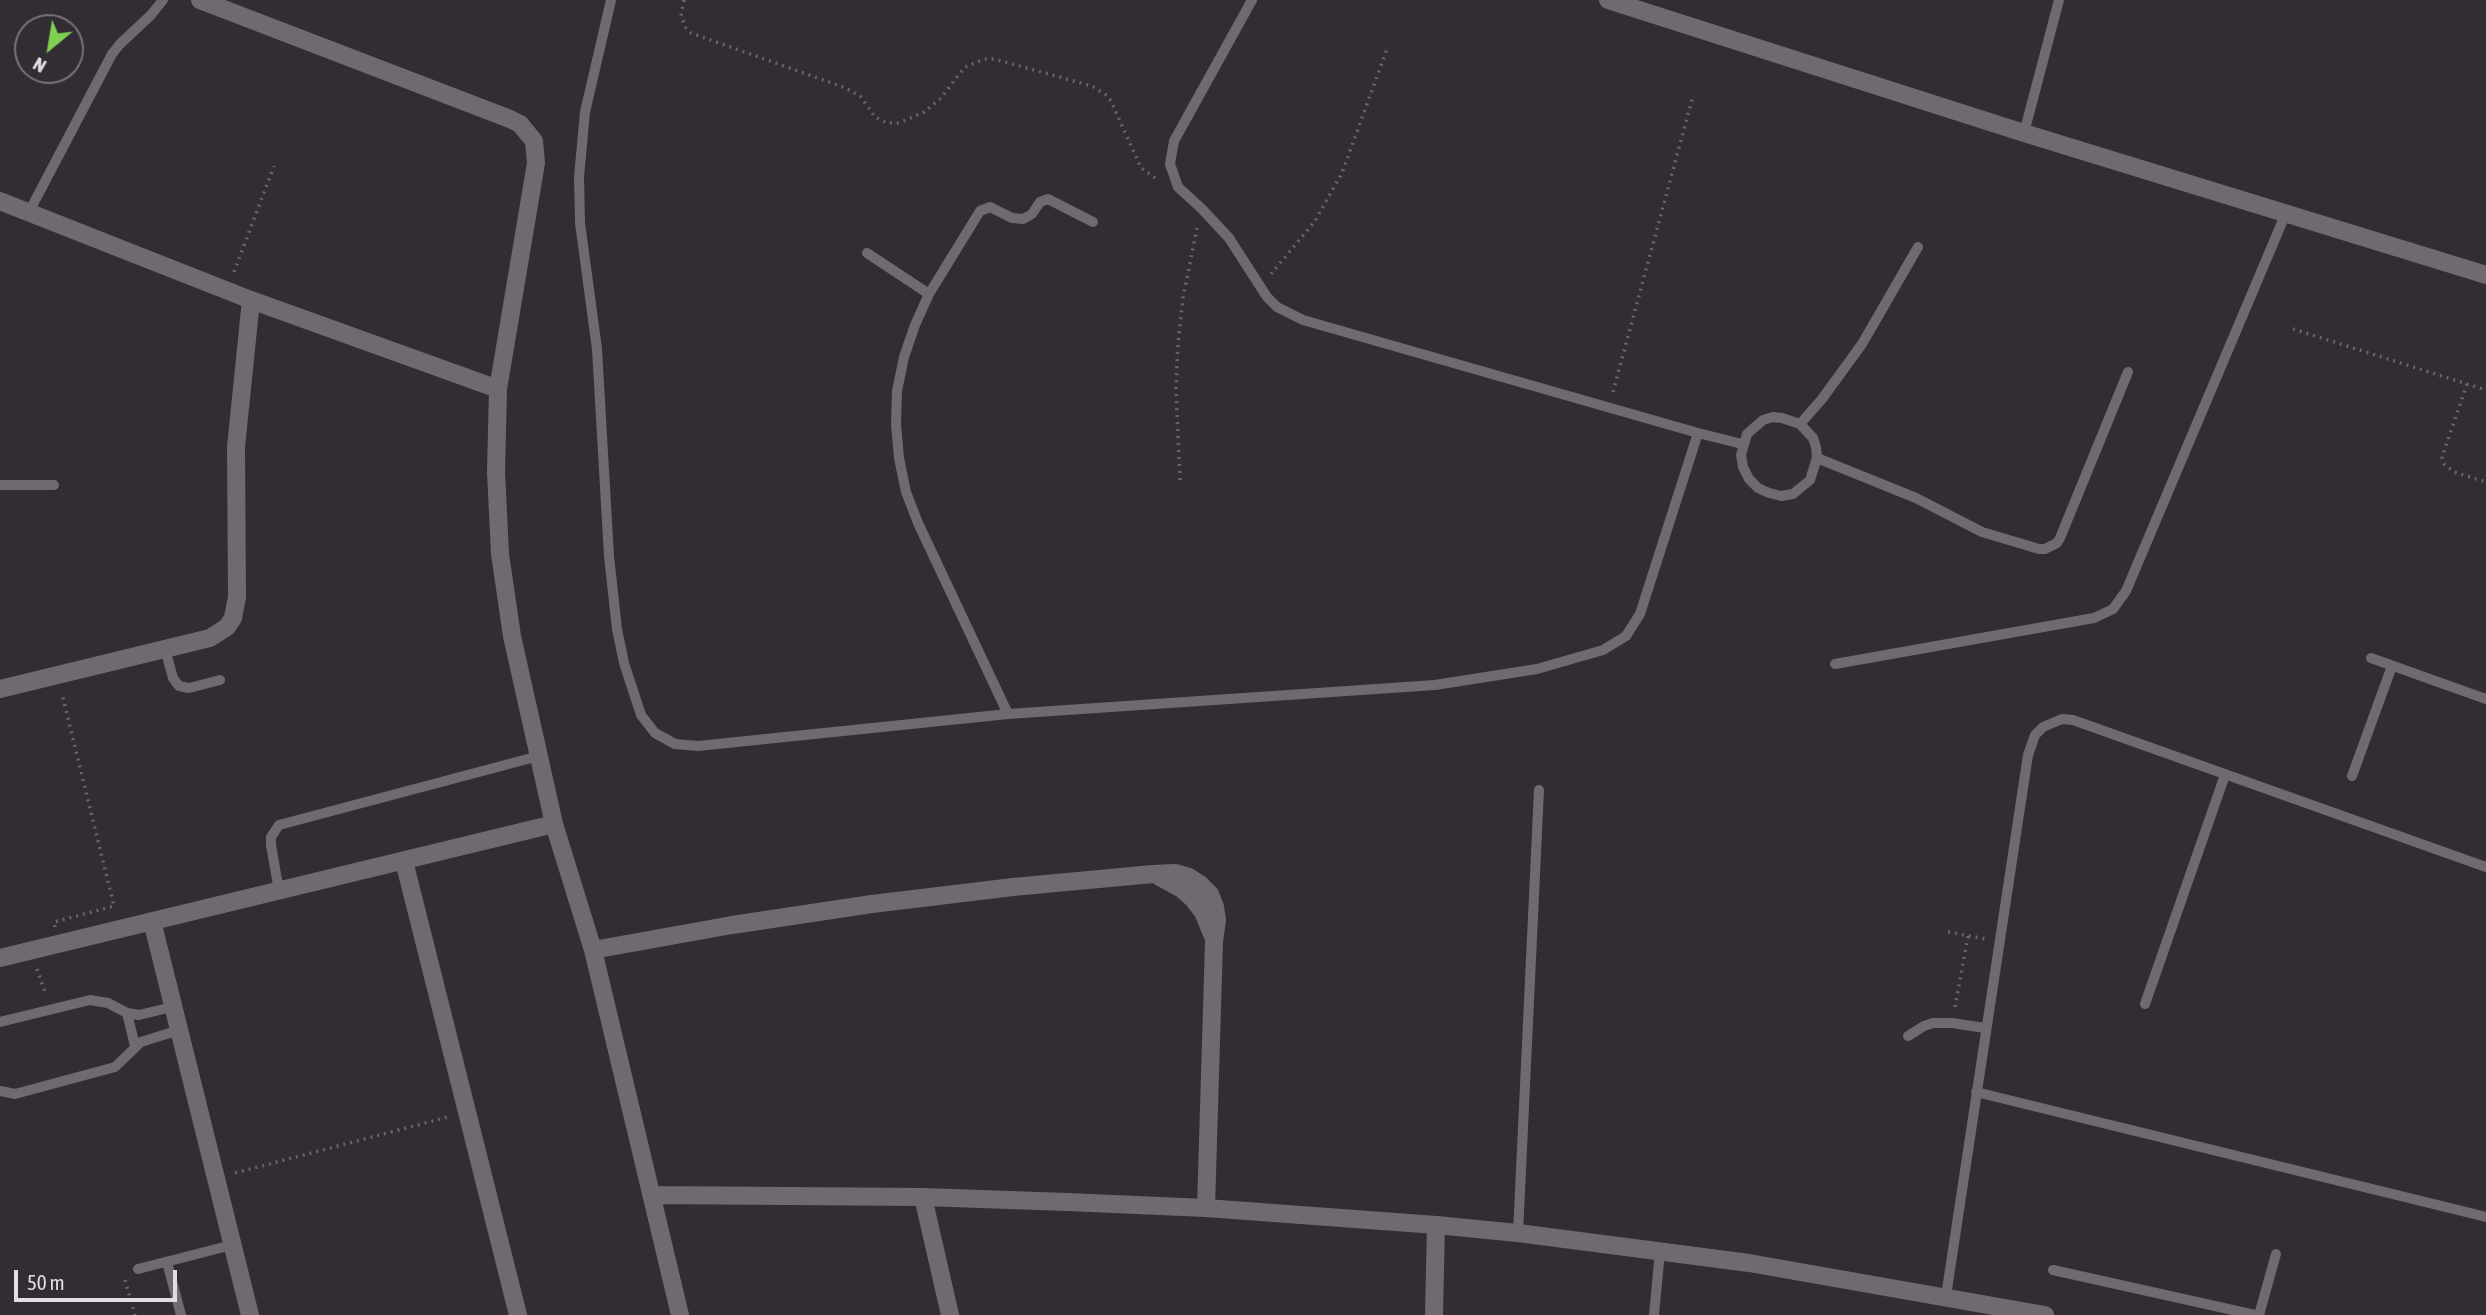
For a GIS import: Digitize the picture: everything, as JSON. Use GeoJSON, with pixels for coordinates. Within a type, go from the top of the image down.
{"type":"FeatureCollection","features":[{"type":"Feature","properties":{"kind":"street"},"geometry":{"type":"LineString","coordinates":[[200,0],[510,118],[528,131],[534,141],[536,163],[498,389],[496,472],[500,554],[512,636],[554,824],[593,950],[680,1315]]}},
{"type":"Feature","properties":{"kind":"street"},"geometry":{"type":"LineString","coordinates":[[1608,0],[1631,3],[2024,133],[2486,275]]}},
{"type":"Feature","properties":{"kind":"street"},"geometry":{"type":"LineString","coordinates":[[1,206],[29,212],[251,300],[498,389]]}},
{"type":"Feature","properties":{"kind":"street"},"geometry":{"type":"LineString","coordinates":[[0,689],[209,638],[227,627],[237,607],[236,447],[251,300]]}},
{"type":"Feature","properties":{"kind":"street"},"geometry":{"type":"LineString","coordinates":[[0,958],[554,824]]}},
{"type":"Feature","properties":{"kind":"street"},"geometry":{"type":"LineString","coordinates":[[404,861],[518,1315]]}},
{"type":"Feature","properties":{"kind":"street"},"geometry":{"type":"LineString","coordinates":[[593,950],[872,904],[1153,874],[1175,873],[1189,877],[1210,894],[1217,920],[1214,942],[1206,1208]]}},
{"type":"Feature","properties":{"kind":"street"},"geometry":{"type":"LineString","coordinates":[[152,921],[250,1315]]}},
{"type":"Feature","properties":{"kind":"street"},"geometry":{"type":"LineString","coordinates":[[652,1195],[923,1197],[1206,1208],[1436,1225],[1660,1251],[1946,1296],[2045,1315]]}},
{"type":"Feature","properties":{"kind":"street"},"geometry":{"type":"LineString","coordinates":[[923,1197],[950,1315]]}},
{"type":"Feature","properties":{"kind":"street"},"geometry":{"type":"LineString","coordinates":[[1434,1315],[1436,1225]]}},
{"type":"Feature","properties":{"kind":"lane"},"geometry":{"type":"LineString","coordinates":[[29,212],[112,54],[163,0]]}},
{"type":"Feature","properties":{"kind":"lane"},"geometry":{"type":"LineString","coordinates":[[611,0],[585,112],[578,200],[597,349],[612,593],[624,663],[641,715],[655,733],[676,744],[687,747],[1008,715],[1436,685],[1515,673],[1603,650],[1626,636],[1640,614],[1698,433]]}},
{"type":"Feature","properties":{"kind":"lane"},"geometry":{"type":"LineString","coordinates":[[1252,0],[1174,141],[1170,164],[1178,187],[1202,209],[1241,255],[1277,307],[1303,320],[1742,444]]}},
{"type":"Feature","properties":{"kind":"lane"},"geometry":{"type":"LineString","coordinates":[[2024,133],[2059,0]]}},
{"type":"Feature","properties":{"kind":"lane"},"geometry":{"type":"LineString","coordinates":[[1008,715],[906,492],[899,458],[897,390],[904,357],[929,294],[980,211],[985,208],[996,209],[1012,218],[1023,219],[1032,214],[1040,202],[1048,199],[1093,222]]}},
{"type":"Feature","properties":{"kind":"lane"},"geometry":{"type":"LineString","coordinates":[[1835,664],[2094,618],[2113,609],[2126,591],[2286,213]]}},
{"type":"Feature","properties":{"kind":"lane"},"geometry":{"type":"LineString","coordinates":[[1800,424],[1862,344],[1918,247]]}},
{"type":"Feature","properties":{"kind":"lane"},"geometry":{"type":"LineString","coordinates":[[867,253],[929,294]]}},
{"type":"Feature","properties":{"kind":"lane"},"geometry":{"type":"LineString","coordinates":[[1817,458],[1916,498],[1982,532],[2046,549],[2060,538],[2128,372]]}},
{"type":"Feature","properties":{"kind":"lane"},"geometry":{"type":"LineString","coordinates":[[1782,418],[1800,424],[1813,438],[1817,458],[1811,480],[1793,494],[1769,494],[1749,479],[1743,467],[1742,444],[1754,426],[1763,420],[1782,418]]}},
{"type":"Feature","properties":{"kind":"lane"},"geometry":{"type":"LineString","coordinates":[[0,485],[54,485]]}},
{"type":"Feature","properties":{"kind":"lane"},"geometry":{"type":"LineString","coordinates":[[165,649],[173,678],[179,686],[189,688],[220,680]]}},
{"type":"Feature","properties":{"kind":"lane"},"geometry":{"type":"LineString","coordinates":[[2371,658],[2486,699]]}},
{"type":"Feature","properties":{"kind":"lane"},"geometry":{"type":"LineString","coordinates":[[2352,776],[2392,666]]}},
{"type":"Feature","properties":{"kind":"lane"},"geometry":{"type":"LineString","coordinates":[[1946,1296],[2028,755],[2035,735],[2043,727],[2052,722],[2073,720],[2486,867]]}},
{"type":"Feature","properties":{"kind":"lane"},"geometry":{"type":"LineString","coordinates":[[279,891],[271,845],[274,830],[279,825],[539,756]]}},
{"type":"Feature","properties":{"kind":"lane"},"geometry":{"type":"LineString","coordinates":[[2145,1004],[2225,775]]}},
{"type":"Feature","properties":{"kind":"lane"},"geometry":{"type":"LineString","coordinates":[[1518,1233],[1539,790]]}},
{"type":"Feature","properties":{"kind":"lane"},"geometry":{"type":"LineString","coordinates":[[0,1022],[90,1000],[139,1015],[172,1007]]}},
{"type":"Feature","properties":{"kind":"lane"},"geometry":{"type":"LineString","coordinates":[[127,1013],[135,1046]]}},
{"type":"Feature","properties":{"kind":"lane"},"geometry":{"type":"LineString","coordinates":[[1908,1036],[1924,1026],[1952,1023],[1985,1028]]}},
{"type":"Feature","properties":{"kind":"lane"},"geometry":{"type":"LineString","coordinates":[[0,1091],[15,1094],[115,1067],[135,1046],[147,1039],[179,1030]]}},
{"type":"Feature","properties":{"kind":"lane"},"geometry":{"type":"LineString","coordinates":[[1976,1092],[2486,1217]]}},
{"type":"Feature","properties":{"kind":"lane"},"geometry":{"type":"LineString","coordinates":[[138,1269],[232,1245]]}},
{"type":"Feature","properties":{"kind":"lane"},"geometry":{"type":"LineString","coordinates":[[1654,1315],[1660,1251]]}},
{"type":"Feature","properties":{"kind":"lane"},"geometry":{"type":"LineString","coordinates":[[2053,1270],[2257,1315],[2276,1254]]}},
{"type":"Feature","properties":{"kind":"lane"},"geometry":{"type":"LineString","coordinates":[[167,1262],[181,1315]]}},
{"type":"Feature","properties":{"kind":"path"},"geometry":{"type":"LineString","coordinates":[[684,0],[682,22],[691,33],[846,88],[861,97],[875,117],[887,123],[899,123],[924,113],[940,99],[965,67],[984,60],[994,60],[1092,86],[1106,94],[1111,101],[1141,168],[1155,179],[1178,187]]}},
{"type":"Feature","properties":{"kind":"path"},"geometry":{"type":"LineString","coordinates":[[1260,285],[1298,244],[1329,198],[1357,136],[1387,48]]}},
{"type":"Feature","properties":{"kind":"path"},"geometry":{"type":"LineString","coordinates":[[1608,407],[1693,96]]}},
{"type":"Feature","properties":{"kind":"path"},"geometry":{"type":"LineString","coordinates":[[227,290],[274,166]]}},
{"type":"Feature","properties":{"kind":"path"},"geometry":{"type":"LineString","coordinates":[[1180,480],[1176,412],[1178,344],[1191,253],[1202,209]]}},
{"type":"Feature","properties":{"kind":"path"},"geometry":{"type":"LineString","coordinates":[[2293,329],[2486,390]]}},
{"type":"Feature","properties":{"kind":"path"},"geometry":{"type":"LineString","coordinates":[[2467,384],[2442,457],[2444,464],[2454,472],[2486,482]]}},
{"type":"Feature","properties":{"kind":"path"},"geometry":{"type":"LineString","coordinates":[[57,676],[114,906],[54,922],[60,944]]}},
{"type":"Feature","properties":{"kind":"path"},"geometry":{"type":"LineString","coordinates":[[1948,932],[1999,942]]}},
{"type":"Feature","properties":{"kind":"path"},"geometry":{"type":"LineString","coordinates":[[1952,1023],[1968,936]]}},
{"type":"Feature","properties":{"kind":"path"},"geometry":{"type":"LineString","coordinates":[[46,964],[37,966],[50,1010]]}},
{"type":"Feature","properties":{"kind":"path"},"geometry":{"type":"LineString","coordinates":[[216,1178],[467,1112]]}},
{"type":"Feature","properties":{"kind":"path"},"geometry":{"type":"LineString","coordinates":[[135,1315],[123,1273],[138,1269]]}}]}
